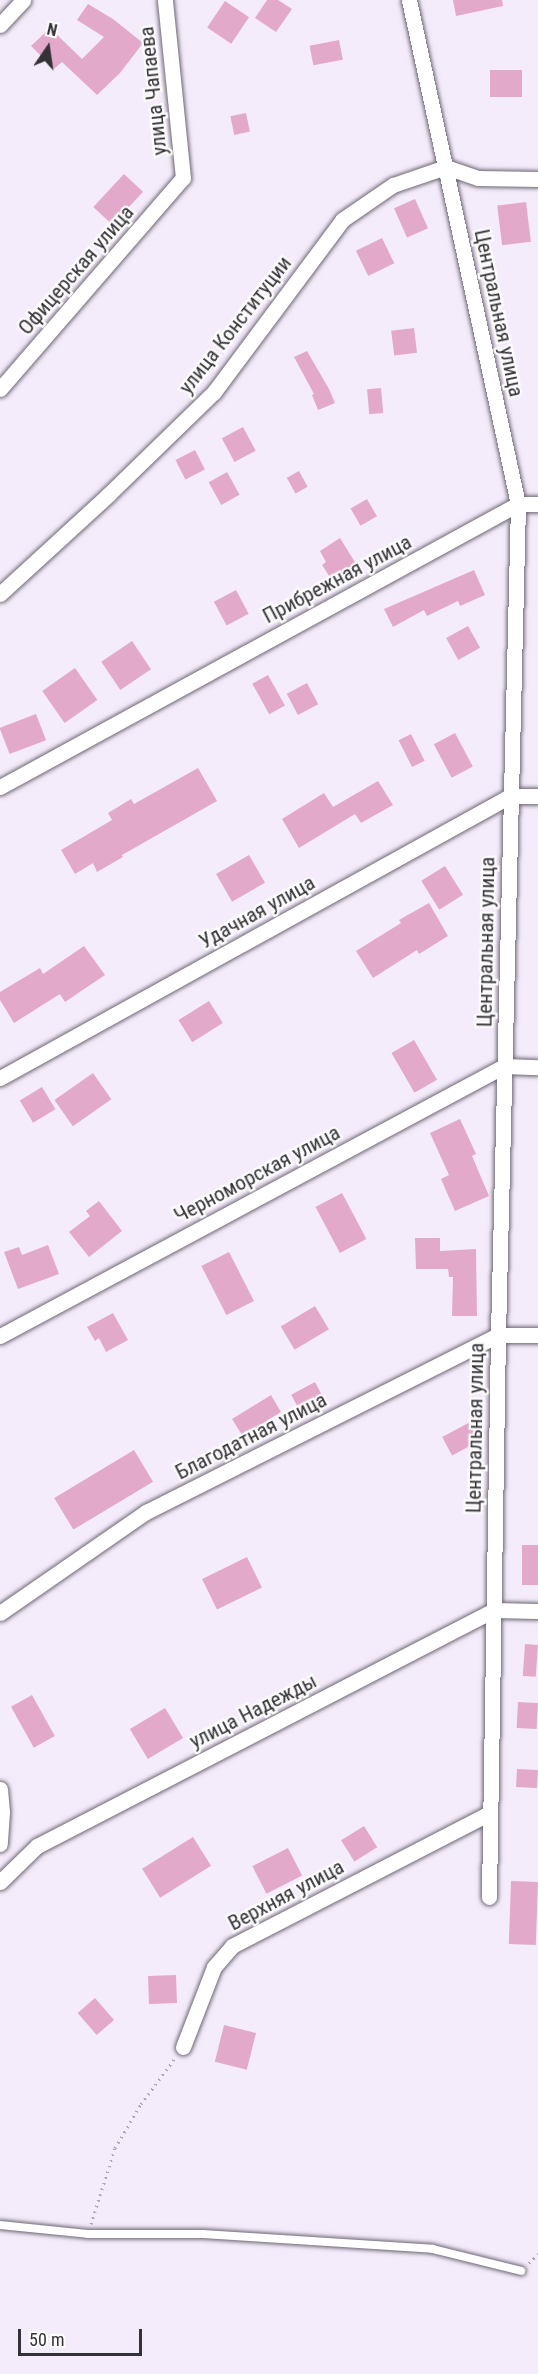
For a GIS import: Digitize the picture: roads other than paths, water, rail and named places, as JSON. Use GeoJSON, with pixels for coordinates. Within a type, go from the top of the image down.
{"type":"FeatureCollection","features":[{"type":"Feature","properties":{"kind":"street"},"geometry":{"type":"LineString","coordinates":[[0,26],[23,0]]}},
{"type":"Feature","properties":{"kind":"street","name":"улица Чапаева"},"geometry":{"type":"LineString","coordinates":[[165,0],[183,178]]}},
{"type":"Feature","properties":{"kind":"street","name":"Центральная улица"},"geometry":{"type":"LineString","coordinates":[[409,0],[518,504],[488,1814],[489,1897]]}},
{"type":"Feature","properties":{"kind":"street"},"geometry":{"type":"LineString","coordinates":[[446,167],[478,178],[538,179]]}},
{"type":"Feature","properties":{"kind":"street","name":"улица Конституции"},"geometry":{"type":"LineString","coordinates":[[0,594],[108,495],[214,392],[342,220],[393,185],[446,167]]}},
{"type":"Feature","properties":{"kind":"street","name":"Офицерская улица"},"geometry":{"type":"LineString","coordinates":[[0,389],[183,178]]}},
{"type":"Feature","properties":{"kind":"street","name":"Прибрежная улица"},"geometry":{"type":"LineString","coordinates":[[0,787],[518,504],[538,504]]}},
{"type":"Feature","properties":{"kind":"street","name":"Удачная улица"},"geometry":{"type":"LineString","coordinates":[[0,1078],[510,796],[538,796]]}},
{"type":"Feature","properties":{"kind":"street","name":"Черноморская улица"},"geometry":{"type":"LineString","coordinates":[[0,1336],[504,1066],[538,1067]]}},
{"type":"Feature","properties":{"kind":"street","name":"Благодатная улица"},"geometry":{"type":"LineString","coordinates":[[0,1613],[146,1512],[498,1335],[538,1335]]}},
{"type":"Feature","properties":{"kind":"street","name":"улица Надежды"},"geometry":{"type":"LineString","coordinates":[[0,1882],[37,1846],[494,1610],[538,1611]]}},
{"type":"Feature","properties":{"kind":"street"},"geometry":{"type":"LineString","coordinates":[[0,1789],[2,1812],[0,1844]]}},
{"type":"Feature","properties":{"kind":"street","name":"Верхняя улица"},"geometry":{"type":"LineString","coordinates":[[183,2047],[214,1967],[232,1946],[488,1814]]}},
{"type":"Feature","properties":{"kind":"lane"},"geometry":{"type":"LineString","coordinates":[[0,2225],[88,2234],[203,2234],[434,2249],[521,2271]]}}]}
